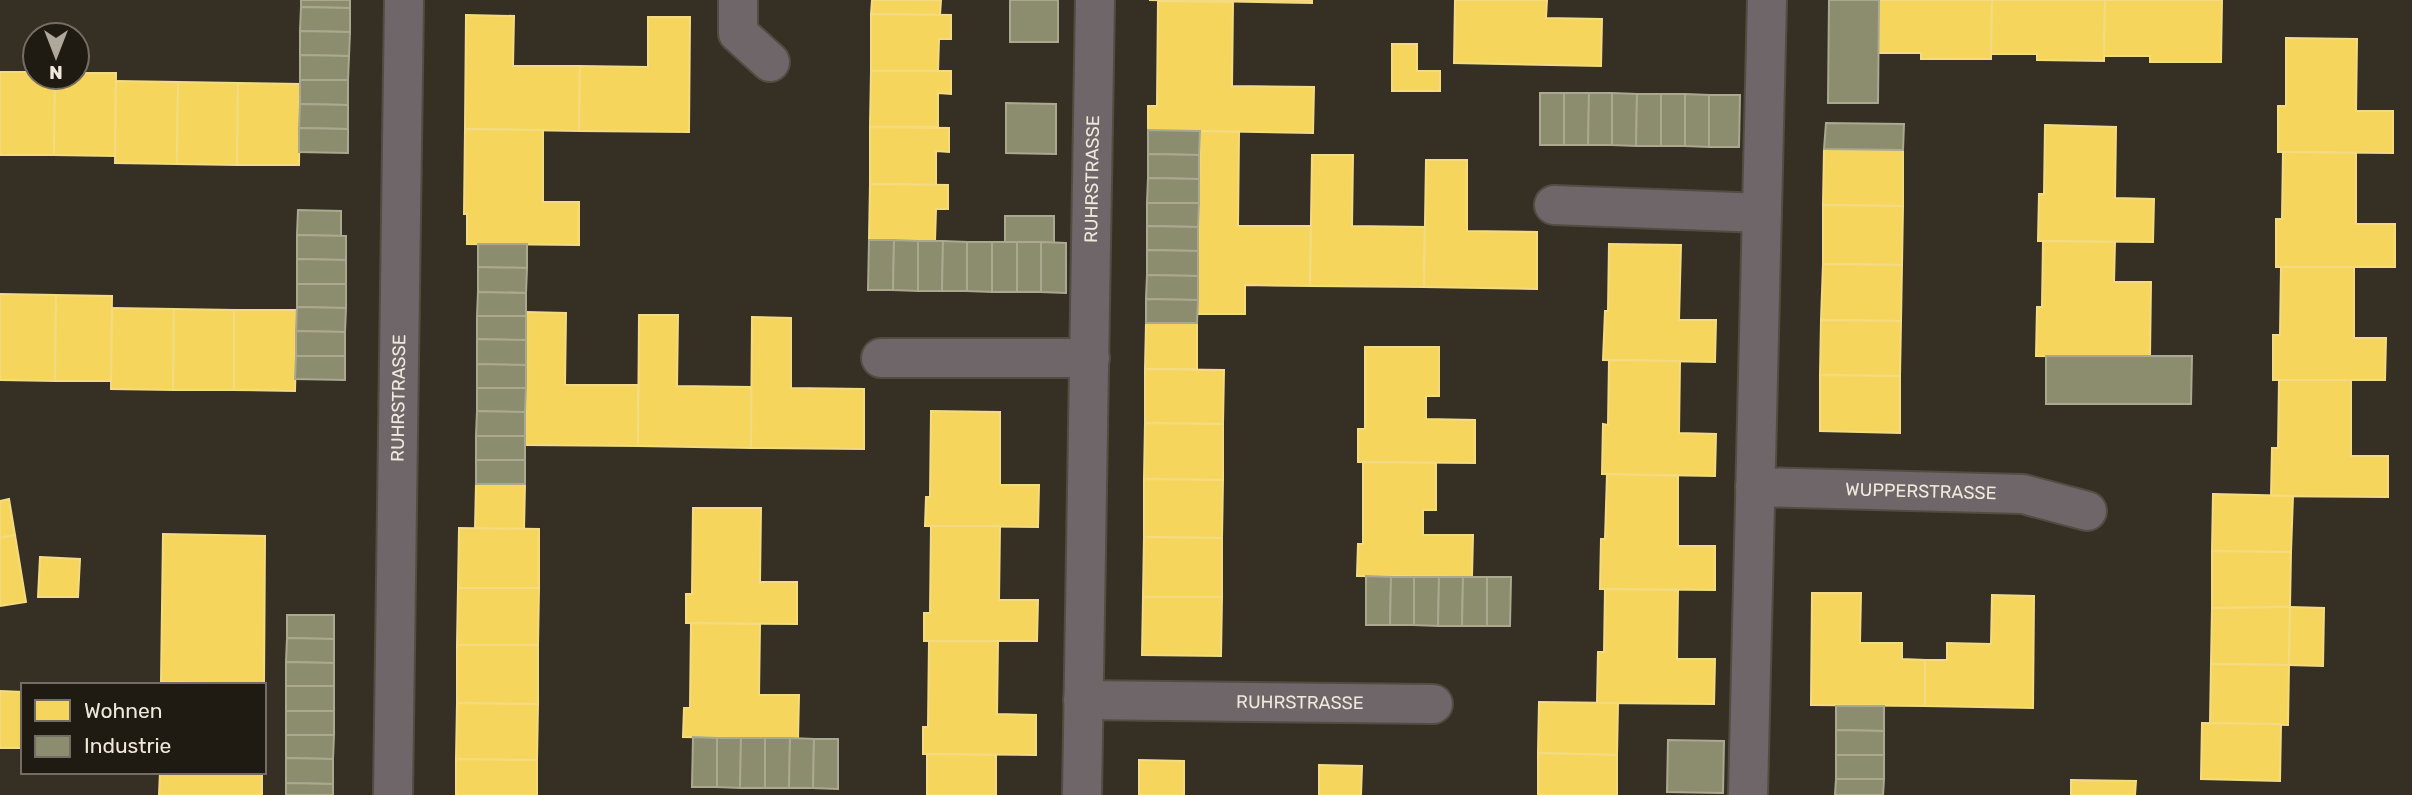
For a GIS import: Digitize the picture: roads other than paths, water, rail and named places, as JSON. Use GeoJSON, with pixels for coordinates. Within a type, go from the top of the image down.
{"type":"FeatureCollection","features":[{"type":"Feature","properties":{"kind":"street","name":"RUHRSTRASSE"},"geometry":{"type":"LineString","coordinates":[[393,795],[404,0]]}},
{"type":"Feature","properties":{"kind":"street"},"geometry":{"type":"LineString","coordinates":[[738,0],[738,33],[770,62]]}},
{"type":"Feature","properties":{"kind":"street","name":"RUHRSTRASSE"},"geometry":{"type":"LineString","coordinates":[[1082,795],[1095,0]]}},
{"type":"Feature","properties":{"kind":"street"},"geometry":{"type":"LineString","coordinates":[[1748,795],[1767,0]]}},
{"type":"Feature","properties":{"kind":"street"},"geometry":{"type":"LineString","coordinates":[[1554,205],[1762,213]]}},
{"type":"Feature","properties":{"kind":"street"},"geometry":{"type":"LineString","coordinates":[[880,358],[1090,358]]}},
{"type":"Feature","properties":{"kind":"street","name":"WUPPERSTRASSE"},"geometry":{"type":"LineString","coordinates":[[1755,487],[2022,494],[2087,511]]}},
{"type":"Feature","properties":{"kind":"street","name":"RUHRSTRASSE"},"geometry":{"type":"LineString","coordinates":[[1083,700],[1433,704]]}}]}
